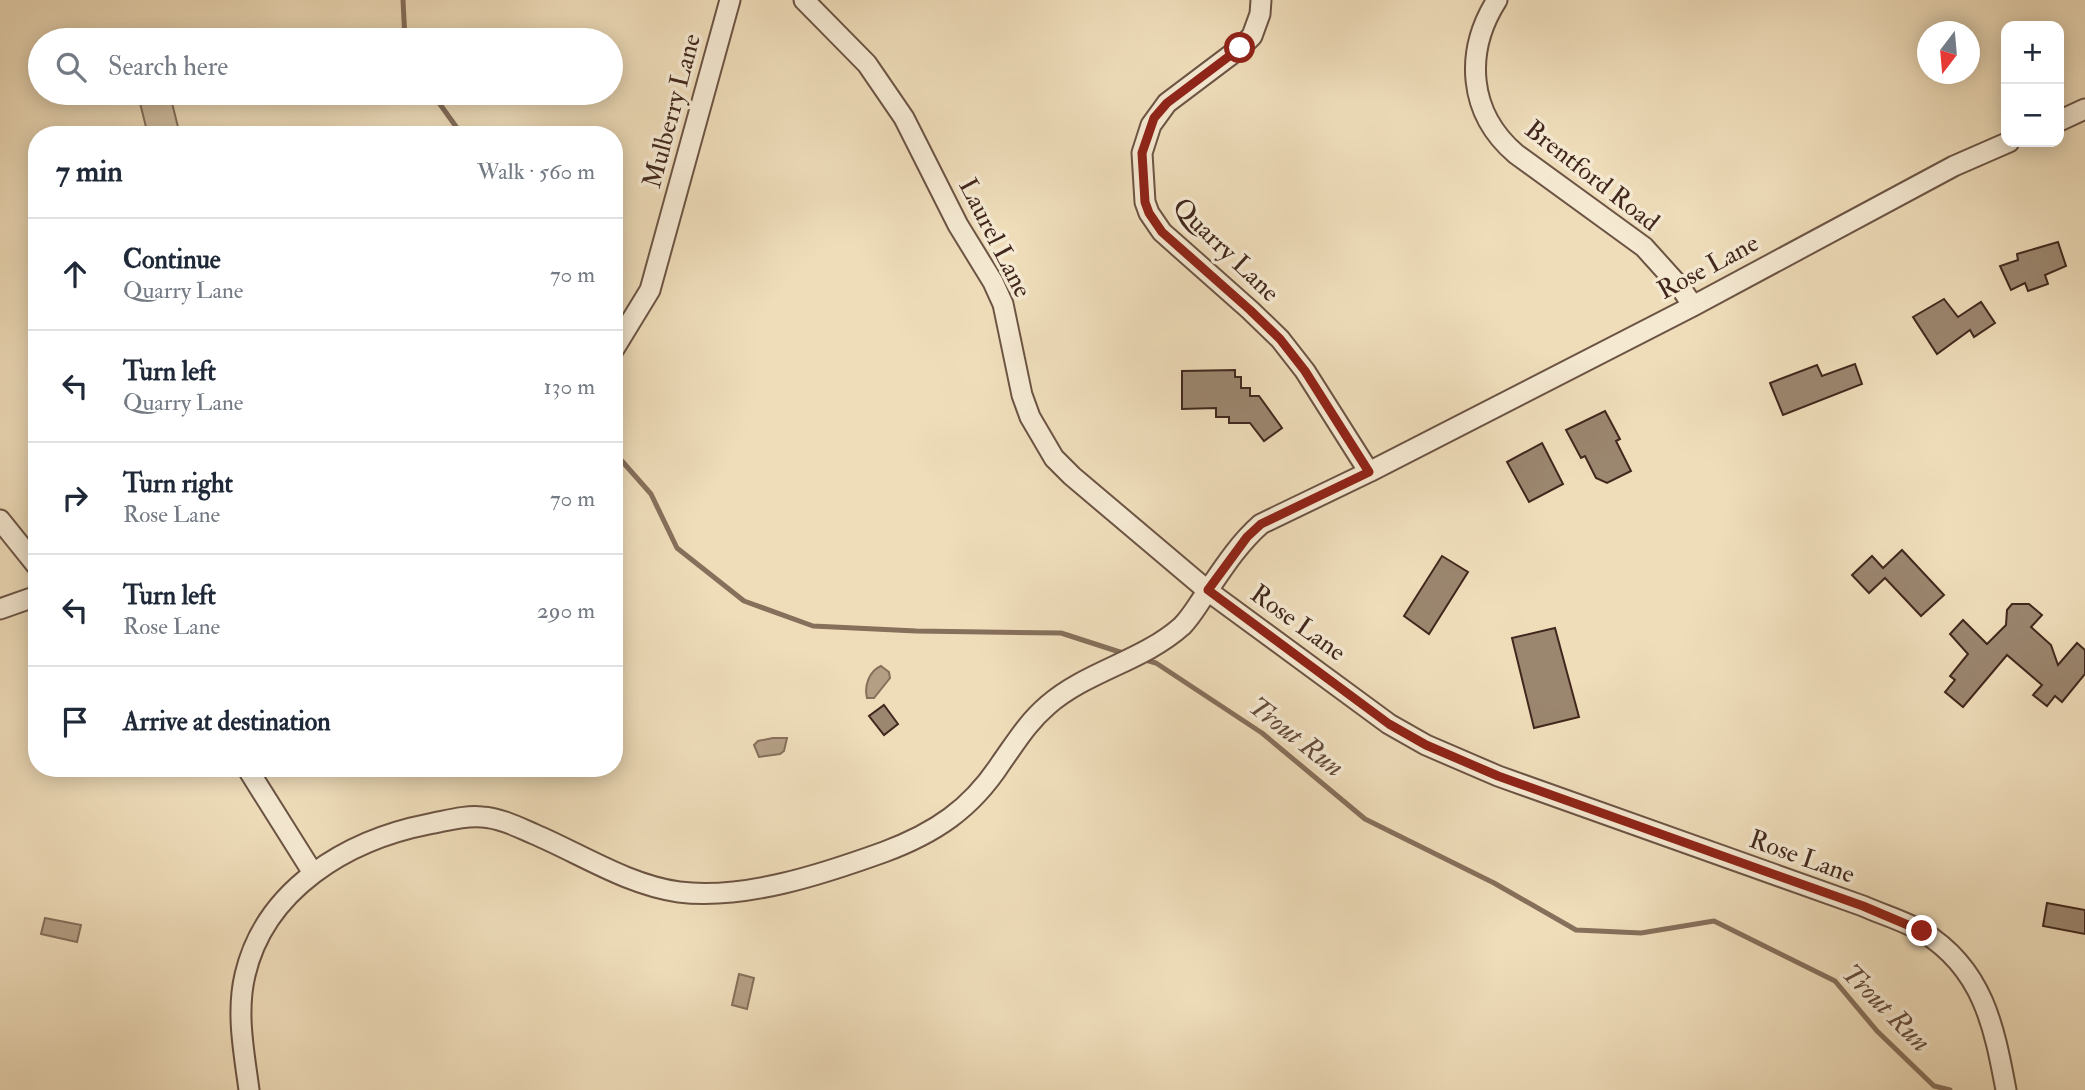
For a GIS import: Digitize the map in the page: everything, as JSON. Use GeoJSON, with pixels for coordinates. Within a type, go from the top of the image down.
{"type":"FeatureCollection","features":[{"type":"Feature","properties":{"kind":"street","name":"Mulberry Lane"},"geometry":{"type":"LineString","coordinates":[[623,334],[650,290],[730,0]]}},
{"type":"Feature","properties":{"kind":"street","name":"Laurel Lane"},"geometry":{"type":"LineString","coordinates":[[804,0],[867,64],[904,118],[958,225],[993,282],[1003,304],[1022,395],[1030,417],[1054,457],[1072,476],[1208,590]]}},
{"type":"Feature","properties":{"kind":"street","name":"Quarry Lane"},"geometry":{"type":"LineString","coordinates":[[1261,0],[1260,14],[1252,36],[1167,103],[1151,125],[1142,153],[1145,202],[1162,232],[1280,339],[1305,371],[1369,472]]}},
{"type":"Feature","properties":{"kind":"street","name":"Brentford Road"},"geometry":{"type":"LineString","coordinates":[[1497,0],[1482,29],[1476,48],[1475,88],[1488,121],[1518,156],[1644,247],[1675,281],[1693,306]]}},
{"type":"Feature","properties":{"kind":"street"},"geometry":{"type":"LineString","coordinates":[[2064,119],[2085,109]]}},
{"type":"Feature","properties":{"kind":"street","name":"Rose Lane"},"geometry":{"type":"LineString","coordinates":[[2001,146],[1954,166],[1693,306],[1369,472],[1261,524],[1247,537],[1208,590],[1389,724],[1426,745],[1498,776],[1863,906],[1922,931],[1951,953],[1971,977],[1987,1008],[2006,1090]]}},
{"type":"Feature","properties":{"kind":"street"},"geometry":{"type":"LineString","coordinates":[[0,520],[28,555]]}},
{"type":"Feature","properties":{"kind":"street"},"geometry":{"type":"LineString","coordinates":[[249,1090],[241,1017],[249,960],[257,940],[279,906],[313,873],[336,857],[384,835],[456,819],[482,817],[507,822],[641,883],[676,891],[731,892],[802,877],[886,851],[948,822],[976,796],[1001,764],[1020,733],[1047,705],[1067,690],[1142,653],[1185,624],[1208,590]]}},
{"type":"Feature","properties":{"kind":"street"},"geometry":{"type":"LineString","coordinates":[[0,609],[28,599]]}},
{"type":"Feature","properties":{"kind":"street"},"geometry":{"type":"LineString","coordinates":[[253,777],[313,873]]}},
{"type":"Feature","properties":{"kind":"shaded area"},"geometry":{"type":"Polygon","coordinates":[[[140,105],[172,105],[178,126],[146,126],[140,105]]]}},
{"type":"Feature","properties":{"kind":"shaded area"},"geometry":{"type":"Polygon","coordinates":[[[881,666],[889,672],[890,678],[874,698],[867,698],[868,679],[873,671],[881,666]]]}},
{"type":"Feature","properties":{"kind":"shaded area"},"geometry":{"type":"Polygon","coordinates":[[[787,738],[784,751],[759,757],[754,745],[758,741],[787,738]]]}},
{"type":"Feature","properties":{"kind":"shaded area"},"geometry":{"type":"Polygon","coordinates":[[[45,918],[81,925],[77,942],[41,934],[45,918]]]}},
{"type":"Feature","properties":{"kind":"shaded area"},"geometry":{"type":"Polygon","coordinates":[[[739,974],[754,978],[747,1009],[732,1005],[739,974]]]}},
{"type":"Feature","properties":{"kind":"building"},"geometry":{"type":"Polygon","coordinates":[[[2058,242],[2066,266],[2045,275],[2048,284],[2028,291],[2025,283],[2011,290],[2000,266],[2018,260],[2017,254],[2058,242]]]}},
{"type":"Feature","properties":{"kind":"building"},"geometry":{"type":"Polygon","coordinates":[[[1944,299],[1958,317],[1981,302],[1995,323],[1974,337],[1970,330],[1937,354],[1913,317],[1944,299]]]}},
{"type":"Feature","properties":{"kind":"building"},"geometry":{"type":"Polygon","coordinates":[[[1855,364],[1862,384],[1783,415],[1770,383],[1817,365],[1822,376],[1855,364]]]}},
{"type":"Feature","properties":{"kind":"building"},"geometry":{"type":"Polygon","coordinates":[[[1235,370],[1235,377],[1241,377],[1241,388],[1250,388],[1250,396],[1259,396],[1282,428],[1264,441],[1250,423],[1229,423],[1229,417],[1216,417],[1216,408],[1182,409],[1182,371],[1235,370]]]}},
{"type":"Feature","properties":{"kind":"building"},"geometry":{"type":"Polygon","coordinates":[[[1605,411],[1620,439],[1616,441],[1631,471],[1607,483],[1596,478],[1585,456],[1581,458],[1566,430],[1605,411]]]}},
{"type":"Feature","properties":{"kind":"building"},"geometry":{"type":"Polygon","coordinates":[[[1542,443],[1563,484],[1529,502],[1507,462],[1542,443]]]}},
{"type":"Feature","properties":{"kind":"building"},"geometry":{"type":"Polygon","coordinates":[[[1902,550],[1944,595],[1921,616],[1885,578],[1869,593],[1852,575],[1872,556],[1883,568],[1902,550]]]}},
{"type":"Feature","properties":{"kind":"building"},"geometry":{"type":"Polygon","coordinates":[[[1442,556],[1468,572],[1429,634],[1404,616],[1442,556]]]}},
{"type":"Feature","properties":{"kind":"building"},"geometry":{"type":"Polygon","coordinates":[[[2012,604],[2029,604],[2042,615],[2031,627],[2051,645],[2058,665],[2077,643],[2085,650],[2085,674],[2062,702],[2055,696],[2047,706],[2033,695],[2042,685],[2007,655],[1963,707],[1945,692],[1955,680],[1950,676],[1968,654],[1950,634],[1963,620],[1987,644],[2006,625],[2007,610],[2012,604]]]}},
{"type":"Feature","properties":{"kind":"building"},"geometry":{"type":"Polygon","coordinates":[[[1555,628],[1579,717],[1534,728],[1512,638],[1555,628]]]}},
{"type":"Feature","properties":{"kind":"building"},"geometry":{"type":"Polygon","coordinates":[[[884,705],[898,724],[884,735],[869,716],[884,705]]]}},
{"type":"Feature","properties":{"kind":"building"},"geometry":{"type":"Polygon","coordinates":[[[2047,903],[2085,910],[2085,934],[2043,926],[2047,903]]]}},
{"type":"Feature","properties":{"kind":"waterway","name":"Trout Run"},"geometry":{"type":"LineString","coordinates":[[403,0],[404,28]]}},
{"type":"Feature","properties":{"kind":"waterway","name":"Trout Run"},"geometry":{"type":"LineString","coordinates":[[441,105],[456,126]]}},
{"type":"Feature","properties":{"kind":"waterway","name":"Trout Run"},"geometry":{"type":"LineString","coordinates":[[623,462],[651,494],[677,548],[744,601],[813,626],[1061,633],[1126,654]]}},
{"type":"Feature","properties":{"kind":"waterway","name":"Trout Run"},"geometry":{"type":"LineString","coordinates":[[1142,659],[1156,663],[1262,733],[1365,819],[1494,883],[1576,930],[1641,933],[1714,921],[1835,981],[1877,1031],[1934,1086],[1950,1090]]}},
{"type":"Feature","properties":{"kind":"route"},"geometry":{"type":"LineString","coordinates":[[1240,48],[1167,103],[1154,118],[1142,153],[1145,202],[1162,232],[1280,339],[1305,371],[1369,472],[1261,524],[1247,537],[1208,590],[1389,724],[1426,745],[1498,776],[1863,906],[1922,931]]}}]}
